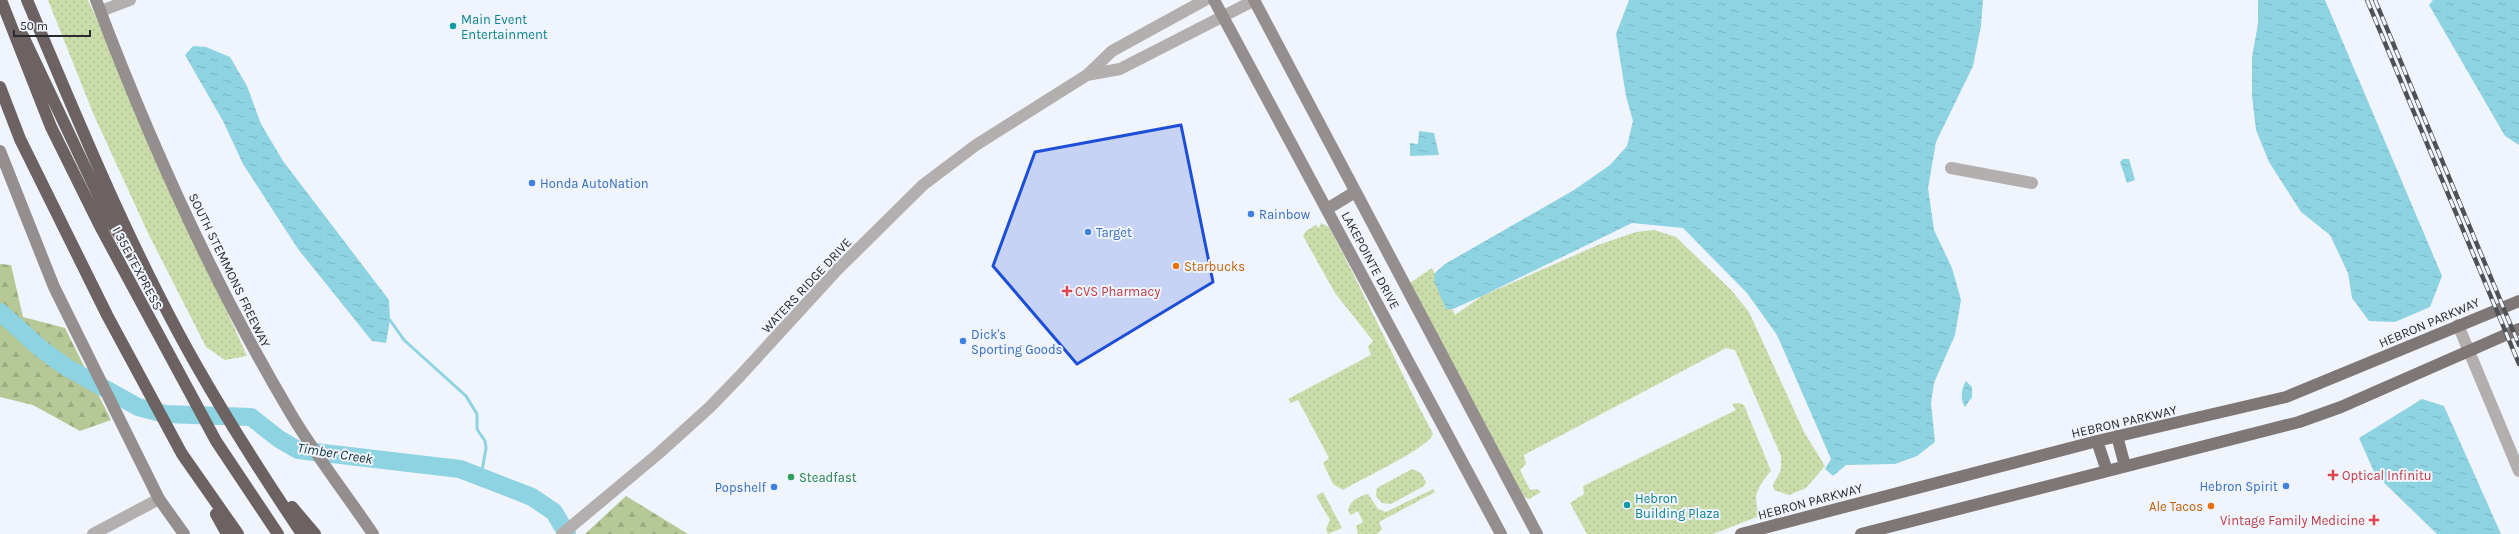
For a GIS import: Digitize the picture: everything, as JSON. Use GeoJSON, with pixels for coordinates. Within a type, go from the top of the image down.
{"type":"FeatureCollection","features":[{"type":"Feature","properties":{"kind":"highway","name":"I 35E TEXPRESS"},"geometry":{"type":"LineString","coordinates":[[1,0],[51,127],[136,294],[216,441],[278,534]]}},
{"type":"Feature","properties":{"kind":"highway"},"geometry":{"type":"LineString","coordinates":[[6,0],[110,220],[260,470],[302,534]]}},
{"type":"Feature","properties":{"kind":"highway"},"geometry":{"type":"LineString","coordinates":[[27,0],[99,168],[170,318]]}},
{"type":"Feature","properties":{"kind":"highway"},"geometry":{"type":"LineString","coordinates":[[0,87],[20,139],[107,316],[227,534]]}},
{"type":"Feature","properties":{"kind":"highway"},"geometry":{"type":"LineString","coordinates":[[216,441],[269,534]]}},
{"type":"Feature","properties":{"kind":"highway"},"geometry":{"type":"LineString","coordinates":[[182,454],[238,534]]}},
{"type":"Feature","properties":{"kind":"highway"},"geometry":{"type":"LineString","coordinates":[[260,470],[315,534]]}},
{"type":"Feature","properties":{"kind":"main road","name":"LAKEPOINTE DRIVE"},"geometry":{"type":"LineString","coordinates":[[1214,0],[1328,209],[1501,534]]}},
{"type":"Feature","properties":{"kind":"main road","name":"LAKEPOINTE DRIVE"},"geometry":{"type":"LineString","coordinates":[[1254,0],[1537,534]]}},
{"type":"Feature","properties":{"kind":"main road","name":"SOUTH STEMMONS FREEWAY"},"geometry":{"type":"LineString","coordinates":[[98,6],[174,187],[228,302],[251,346],[319,459],[373,534]]}},
{"type":"Feature","properties":{"kind":"main road"},"geometry":{"type":"LineString","coordinates":[[0,151],[54,287],[159,499],[184,534]]}},
{"type":"Feature","properties":{"kind":"main road"},"geometry":{"type":"LineString","coordinates":[[1328,209],[1356,192]]}},
{"type":"Feature","properties":{"kind":"main road","name":"HEBRON PARKWAY"},"geometry":{"type":"LineString","coordinates":[[1742,534],[1772,530],[2097,441],[2298,393],[2458,325],[2519,301]]}},
{"type":"Feature","properties":{"kind":"main road"},"geometry":{"type":"LineString","coordinates":[[1861,534],[2299,422],[2341,407],[2516,331]]}},
{"type":"Feature","properties":{"kind":"main road"},"geometry":{"type":"LineString","coordinates":[[2117,436],[2125,466]]}},
{"type":"Feature","properties":{"kind":"main road"},"geometry":{"type":"LineString","coordinates":[[2097,441],[2107,471]]}},
{"type":"Feature","properties":{"kind":"street"},"geometry":{"type":"LineString","coordinates":[[98,6],[130,0]]}},
{"type":"Feature","properties":{"kind":"street","name":"WATERS RIDGE DRIVE"},"geometry":{"type":"LineString","coordinates":[[562,534],[610,492],[658,454],[715,402],[837,270],[923,185],[976,145],[1087,75],[1112,51],[1206,0]]}},
{"type":"Feature","properties":{"kind":"street","name":"WATERS RIDGE DRIVE"},"geometry":{"type":"LineString","coordinates":[[1087,75],[1120,69],[1254,0]]}},
{"type":"Feature","properties":{"kind":"street"},"geometry":{"type":"LineString","coordinates":[[1951,168],[2032,183]]}},
{"type":"Feature","properties":{"kind":"street"},"geometry":{"type":"LineString","coordinates":[[2458,325],[2519,470]]}},
{"type":"Feature","properties":{"kind":"street"},"geometry":{"type":"LineString","coordinates":[[93,534],[159,499]]}},
{"type":"Feature","properties":{"kind":"highlighted area"},"geometry":{"type":"Polygon","coordinates":[[[1181,125],[1213,282],[1077,364],[993,266],[1035,152],[1181,125]]]}},
{"type":"Feature","properties":{"kind":"green space"},"geometry":{"type":"Polygon","coordinates":[[[48,0],[88,0],[247,356],[225,360],[206,347],[147,231],[93,113],[48,0]]]}},
{"type":"Feature","properties":{"kind":"green space"},"geometry":{"type":"Polygon","coordinates":[[[1321,223],[1329,227],[1433,434],[1429,440],[1420,447],[1343,490],[1333,484],[1323,463],[1329,458],[1298,400],[1291,403],[1288,399],[1371,355],[1368,347],[1373,341],[1335,293],[1303,236],[1306,231],[1316,225],[1319,228],[1321,223]]]}},
{"type":"Feature","properties":{"kind":"green space"},"geometry":{"type":"Polygon","coordinates":[[[1654,230],[1676,237],[1732,291],[1749,312],[1804,432],[1825,466],[1806,488],[1789,495],[1774,490],[1773,485],[1781,470],[1781,456],[1735,350],[1726,348],[1524,455],[1526,464],[1520,470],[1530,490],[1537,489],[1541,492],[1529,499],[1524,497],[1410,283],[1432,268],[1455,315],[1482,296],[1598,245],[1636,232],[1654,230]]]}},
{"type":"Feature","properties":{"kind":"green space"},"geometry":{"type":"Polygon","coordinates":[[[0,264],[11,265],[23,317],[65,328],[111,420],[80,431],[33,405],[0,397],[0,264]]]}},
{"type":"Feature","properties":{"kind":"green space"},"geometry":{"type":"Polygon","coordinates":[[[1739,403],[1744,405],[1771,471],[1761,484],[1756,495],[1758,512],[1757,517],[1713,534],[1587,534],[1570,503],[1584,494],[1583,486],[1736,410],[1732,404],[1739,403]]]}},
{"type":"Feature","properties":{"kind":"green space"},"geometry":{"type":"Polygon","coordinates":[[[1412,469],[1421,473],[1426,482],[1424,486],[1391,504],[1382,503],[1376,496],[1377,488],[1412,469]]]}},
{"type":"Feature","properties":{"kind":"green space"},"geometry":{"type":"Polygon","coordinates":[[[1433,489],[1435,492],[1379,522],[1382,529],[1377,534],[1358,534],[1356,526],[1363,522],[1358,511],[1351,515],[1348,511],[1352,502],[1361,496],[1368,494],[1378,509],[1386,512],[1433,489]]]}},
{"type":"Feature","properties":{"kind":"green space"},"geometry":{"type":"Polygon","coordinates":[[[1323,492],[1342,528],[1328,534],[1326,529],[1330,520],[1316,496],[1323,492]]]}},
{"type":"Feature","properties":{"kind":"green space"},"geometry":{"type":"Polygon","coordinates":[[[626,496],[688,534],[585,534],[626,496]]]}},
{"type":"Feature","properties":{"kind":"water"},"geometry":{"type":"Polygon","coordinates":[[[1629,0],[1983,0],[1981,26],[1973,66],[1936,142],[1928,188],[1934,230],[1952,268],[1961,300],[1955,335],[1934,383],[1931,403],[1935,442],[1917,456],[1895,464],[1846,465],[1833,476],[1825,469],[1831,459],[1777,335],[1747,293],[1683,228],[1632,223],[1482,296],[1453,309],[1446,309],[1434,281],[1435,273],[1445,264],[1574,190],[1610,165],[1627,146],[1633,121],[1626,96],[1616,34],[1629,0]]]}},
{"type":"Feature","properties":{"kind":"water"},"geometry":{"type":"Polygon","coordinates":[[[2258,0],[2325,0],[2442,276],[2430,307],[2395,322],[2369,321],[2352,298],[2348,273],[2330,235],[2301,212],[2269,162],[2256,130],[2252,96],[2252,57],[2258,24],[2258,0]]]}},
{"type":"Feature","properties":{"kind":"water"},"geometry":{"type":"Polygon","coordinates":[[[2433,0],[2519,0],[2519,145],[2505,136],[2429,5],[2433,0]]]}},
{"type":"Feature","properties":{"kind":"water"},"geometry":{"type":"Polygon","coordinates":[[[193,46],[206,47],[230,57],[247,86],[261,124],[283,161],[389,300],[390,320],[386,343],[372,341],[298,249],[243,164],[223,121],[185,55],[193,46]]]}},
{"type":"Feature","properties":{"kind":"water"},"geometry":{"type":"Polygon","coordinates":[[[1419,131],[1434,133],[1439,155],[1410,156],[1410,143],[1418,144],[1419,131]]]}},
{"type":"Feature","properties":{"kind":"water"},"geometry":{"type":"Polygon","coordinates":[[[2123,159],[2129,159],[2135,180],[2127,183],[2120,162],[2123,159]]]}},
{"type":"Feature","properties":{"kind":"water"},"geometry":{"type":"Polygon","coordinates":[[[1966,381],[1972,387],[1972,397],[1965,407],[1962,401],[1962,394],[1966,381]]]}},
{"type":"Feature","properties":{"kind":"water"},"geometry":{"type":"Polygon","coordinates":[[[2422,399],[2444,406],[2501,534],[2437,534],[2375,474],[2359,438],[2422,399]]]}},
{"type":"Feature","properties":{"kind":"waterway","name":"Timber Creek"},"geometry":{"type":"LineString","coordinates":[[0,312],[40,348],[66,367],[138,407],[165,414],[251,417],[279,439],[298,450],[460,469],[532,497],[554,512],[567,534]]}},
{"type":"Feature","properties":{"kind":"waterway"},"geometry":{"type":"LineString","coordinates":[[390,320],[404,340],[466,396],[477,414],[477,429],[485,441],[486,448],[481,477]]}},
{"type":"Feature","properties":{"kind":"railway"},"geometry":{"type":"LineString","coordinates":[[2367,0],[2519,364]]}},
{"type":"Feature","properties":{"kind":"railway"},"geometry":{"type":"LineString","coordinates":[[2375,0],[2519,345]]}},
{"type":"Feature","properties":{"kind":"place","name":"Main Event Entertainment"},"geometry":{"type":"Point","coordinates":[453,26]}},
{"type":"Feature","properties":{"kind":"place","name":"Honda AutoNation"},"geometry":{"type":"Point","coordinates":[532,183]}},
{"type":"Feature","properties":{"kind":"place","name":"Rainbow"},"geometry":{"type":"Point","coordinates":[1251,214]}},
{"type":"Feature","properties":{"kind":"place","name":"Target"},"geometry":{"type":"Point","coordinates":[1088,232]}},
{"type":"Feature","properties":{"kind":"place","name":"Starbucks"},"geometry":{"type":"Point","coordinates":[1176,266]}},
{"type":"Feature","properties":{"kind":"place","name":"CVS Pharmacy"},"geometry":{"type":"Point","coordinates":[1067,291]}},
{"type":"Feature","properties":{"kind":"place","name":"Dick's Sporting Goods"},"geometry":{"type":"Point","coordinates":[963,341]}},
{"type":"Feature","properties":{"kind":"place","name":"Optical Infinitu"},"geometry":{"type":"Point","coordinates":[2333,475]}},
{"type":"Feature","properties":{"kind":"place","name":"Steadfast"},"geometry":{"type":"Point","coordinates":[791,477]}},
{"type":"Feature","properties":{"kind":"place","name":"Hebron Spirit"},"geometry":{"type":"Point","coordinates":[2286,486]}},
{"type":"Feature","properties":{"kind":"place","name":"Popshelf"},"geometry":{"type":"Point","coordinates":[774,487]}},
{"type":"Feature","properties":{"kind":"place","name":"Hebron Building Plaza"},"geometry":{"type":"Point","coordinates":[1627,505]}},
{"type":"Feature","properties":{"kind":"place","name":"Ale Tacos"},"geometry":{"type":"Point","coordinates":[2211,506]}},
{"type":"Feature","properties":{"kind":"place","name":"Vintage Family Medicine"},"geometry":{"type":"Point","coordinates":[2374,520]}}]}
